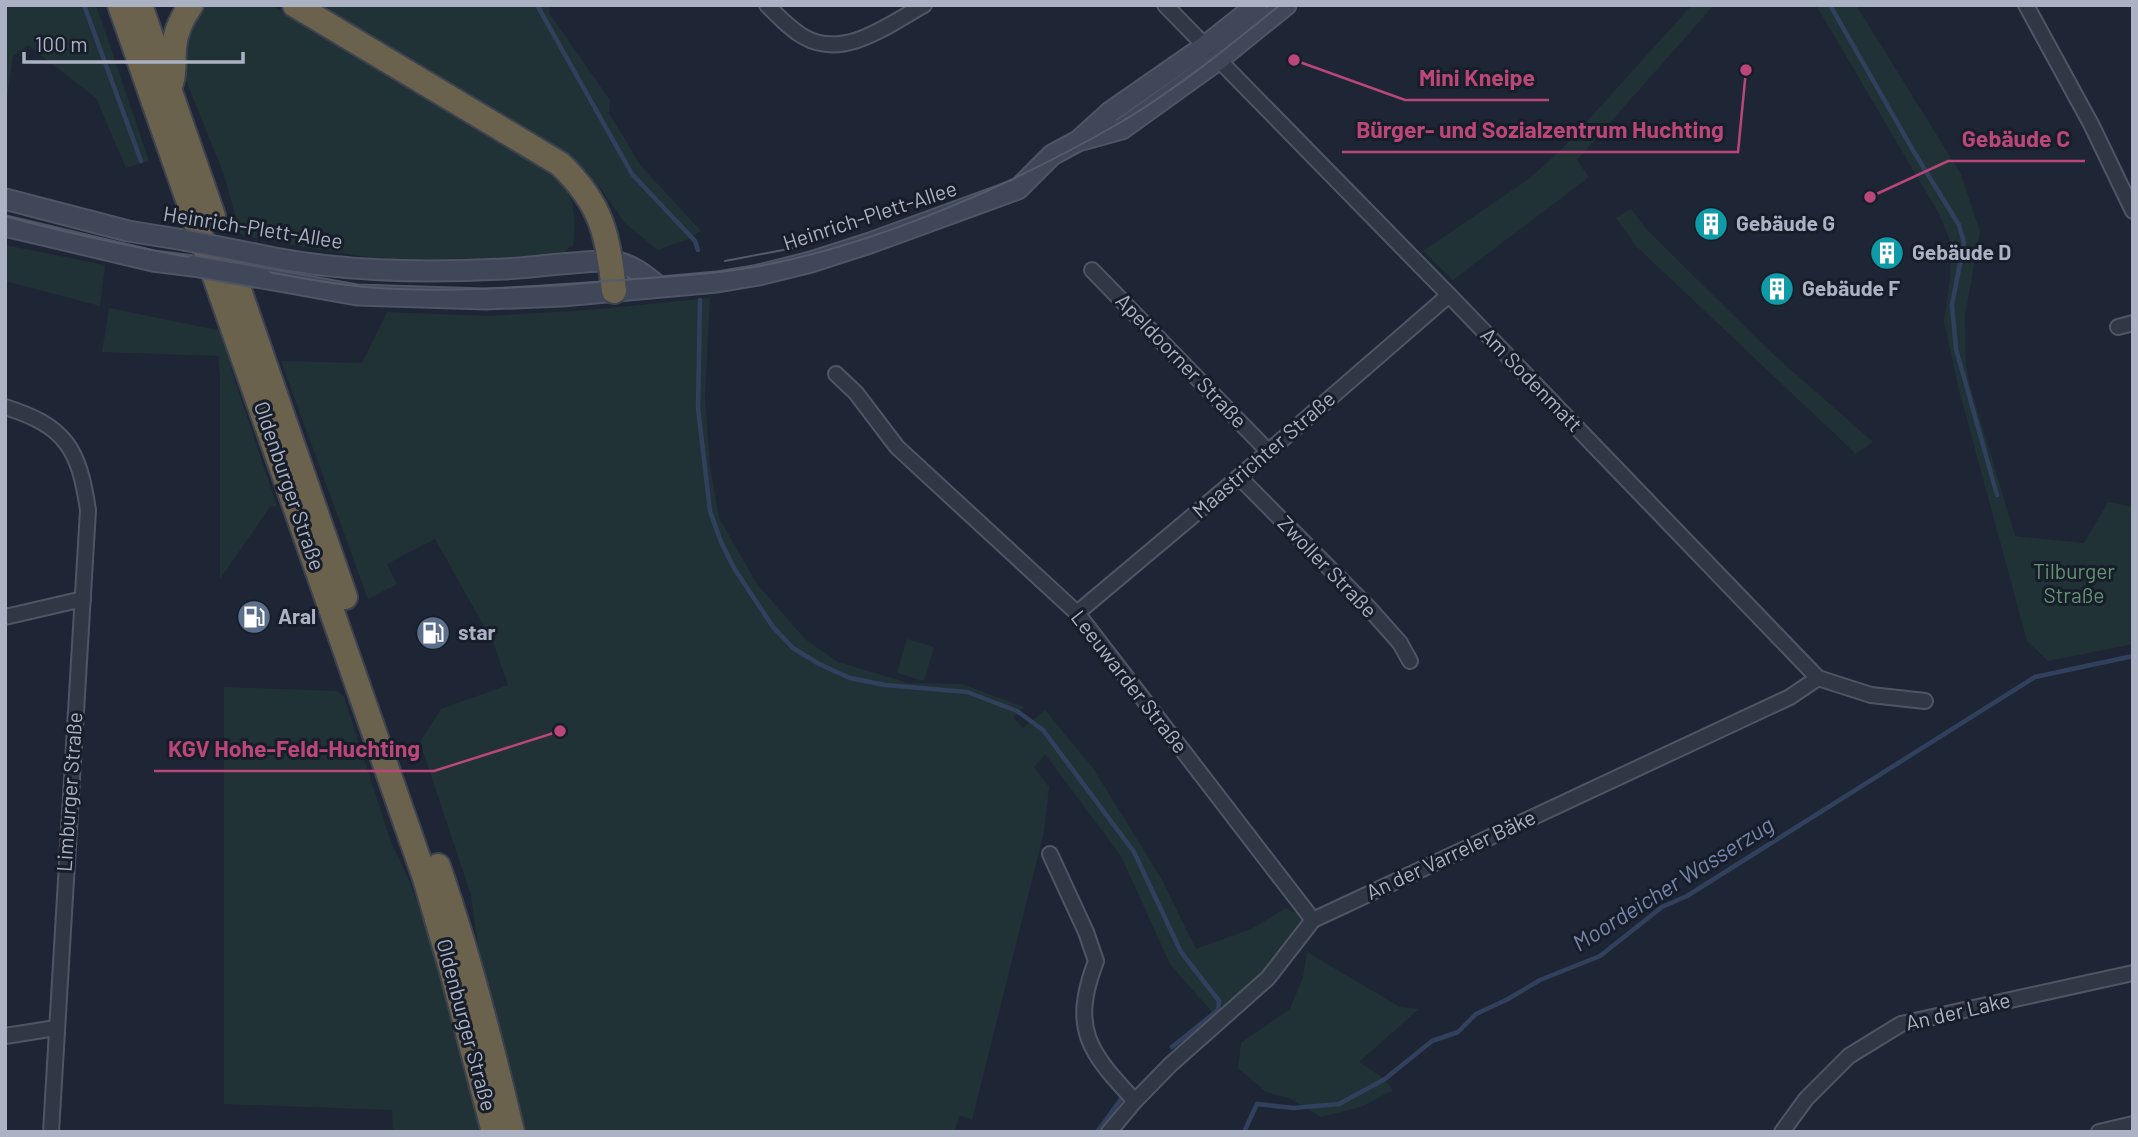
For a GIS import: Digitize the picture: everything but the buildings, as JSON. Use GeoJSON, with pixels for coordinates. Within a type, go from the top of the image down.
{"type":"FeatureCollection","features":[{"type":"Feature","properties":{"kind":"highway","name":"Oldenburger Straße"},"geometry":{"type":"LineString","coordinates":[[120,5],[425,878],[494,1132]]}},
{"type":"Feature","properties":{"kind":"highway","name":"Oldenburger Straße"},"geometry":{"type":"LineString","coordinates":[[140,5],[441,876],[497,1067],[512,1132]]}},
{"type":"Feature","properties":{"kind":"highway"},"geometry":{"type":"LineString","coordinates":[[169,90],[175,68],[177,31],[191,5]]}},
{"type":"Feature","properties":{"kind":"highway"},"geometry":{"type":"LineString","coordinates":[[295,5],[560,164],[577,180],[593,204],[604,228],[614,291]]}},
{"type":"Feature","properties":{"kind":"main road","name":"Heinrich-Plett-Allee"},"geometry":{"type":"LineString","coordinates":[[1211,53],[1257,5]]}},
{"type":"Feature","properties":{"kind":"main road","name":"Heinrich-Plett-Allee"},"geometry":{"type":"LineString","coordinates":[[5,226],[153,261],[324,290],[406,298],[562,296],[718,282],[759,275],[870,243],[1014,191],[1052,155],[1077,141],[1110,112],[1286,5]]}},
{"type":"Feature","properties":{"kind":"main road","name":"Heinrich-Plett-Allee"},"geometry":{"type":"LineString","coordinates":[[5,199],[128,231],[288,261],[396,271],[473,270],[611,261],[619,262],[658,286]]}},
{"type":"Feature","properties":{"kind":"street"},"geometry":{"type":"LineString","coordinates":[[768,5],[788,26],[804,37],[826,44],[842,45],[862,40],[924,5]]}},
{"type":"Feature","properties":{"kind":"street","name":"Am Sodenmatt"},"geometry":{"type":"LineString","coordinates":[[1165,5],[1818,678],[1871,695],[1925,701]]}},
{"type":"Feature","properties":{"kind":"street"},"geometry":{"type":"LineString","coordinates":[[2026,5],[2091,124],[2133,211]]}},
{"type":"Feature","properties":{"kind":"street","name":"Apeldoorner Straße"},"geometry":{"type":"LineString","coordinates":[[1092,270],[1269,452]]}},
{"type":"Feature","properties":{"kind":"street","name":"Maastrichter Straße"},"geometry":{"type":"LineString","coordinates":[[1077,613],[1269,452],[1449,295]]}},
{"type":"Feature","properties":{"kind":"street","name":"Leeuwarder Straße"},"geometry":{"type":"LineString","coordinates":[[836,374],[856,393],[900,450],[1077,613],[1313,920]]}},
{"type":"Feature","properties":{"kind":"street","name":"Limburger Straße"},"geometry":{"type":"LineString","coordinates":[[5,407],[39,420],[59,435],[75,454],[83,477],[88,509],[51,1132]]}},
{"type":"Feature","properties":{"kind":"street","name":"Zwoller Straße"},"geometry":{"type":"LineString","coordinates":[[1239,477],[1368,607],[1400,643],[1410,661]]}},
{"type":"Feature","properties":{"kind":"street"},"geometry":{"type":"LineString","coordinates":[[5,617],[83,600]]}},
{"type":"Feature","properties":{"kind":"street","name":"An der Varreler Bäke"},"geometry":{"type":"LineString","coordinates":[[1109,1132],[1170,1065],[1268,978],[1313,920],[1790,697],[1818,678]]}},
{"type":"Feature","properties":{"kind":"street"},"geometry":{"type":"LineString","coordinates":[[1050,854],[1086,932],[1096,961],[1086,989],[1085,1024],[1089,1042],[1107,1071],[1135,1101]]}},
{"type":"Feature","properties":{"kind":"street","name":"An der Lake"},"geometry":{"type":"LineString","coordinates":[[1782,1132],[1805,1099],[1849,1056],[1901,1024],[2133,973]]}},
{"type":"Feature","properties":{"kind":"street"},"geometry":{"type":"LineString","coordinates":[[5,1037],[56,1028]]}},
{"type":"Feature","properties":{"kind":"street"},"geometry":{"type":"LineString","coordinates":[[2099,1132],[2133,1124]]}},
{"type":"Feature","properties":{"kind":"green space"},"geometry":{"type":"Polygon","coordinates":[[[5,5],[96,5],[149,161],[126,168],[96,98],[28,45],[13,56],[5,113],[5,5]]]}},
{"type":"Feature","properties":{"kind":"green space"},"geometry":{"type":"Polygon","coordinates":[[[271,5],[565,183],[574,214],[573,245],[565,252],[424,260],[344,254],[241,235],[223,172],[185,78],[182,58],[185,37],[202,6],[271,5]]]}},
{"type":"Feature","properties":{"kind":"green space"},"geometry":{"type":"Polygon","coordinates":[[[318,5],[550,5],[549,13],[610,100],[609,113],[641,166],[701,231],[658,250],[625,223],[600,188],[575,161],[318,5]]]}},
{"type":"Feature","properties":{"kind":"green space"},"geometry":{"type":"Polygon","coordinates":[[[1692,5],[1714,5],[1577,160],[1589,177],[1453,280],[1423,251],[1530,178],[1561,150],[1692,5]]]}},
{"type":"Feature","properties":{"kind":"green space","name":"Tilburger Straße"},"geometry":{"type":"Polygon","coordinates":[[[1816,5],[1856,5],[1961,174],[1980,232],[1965,316],[1966,363],[1969,382],[2015,536],[2084,543],[2108,502],[2133,507],[2133,644],[2048,661],[2027,641],[1958,386],[1944,321],[1950,280],[1951,243],[1939,214],[1816,5]]]}},
{"type":"Feature","properties":{"kind":"green space"},"geometry":{"type":"Polygon","coordinates":[[[1631,209],[1648,231],[1774,355],[1873,442],[1856,454],[1636,246],[1616,218],[1631,209]]]}},
{"type":"Feature","properties":{"kind":"green space"},"geometry":{"type":"Polygon","coordinates":[[[5,245],[105,265],[100,306],[5,281],[5,245]]]}},
{"type":"Feature","properties":{"kind":"green space"},"geometry":{"type":"Polygon","coordinates":[[[710,298],[705,396],[710,466],[719,518],[757,584],[805,639],[838,662],[908,683],[962,684],[1024,707],[1013,717],[1023,728],[1045,710],[1093,768],[1161,878],[1196,949],[1251,929],[1286,908],[1303,917],[1276,959],[1219,1020],[1170,964],[1121,856],[1045,754],[1034,767],[1049,787],[1044,832],[972,1120],[960,1115],[954,1132],[521,1132],[482,973],[471,895],[420,742],[441,709],[508,685],[493,642],[435,539],[387,564],[397,584],[368,599],[281,361],[362,363],[387,312],[488,316],[601,309],[710,298]]]}},
{"type":"Feature","properties":{"kind":"green space"},"geometry":{"type":"Polygon","coordinates":[[[109,308],[222,331],[233,375],[277,506],[270,507],[220,579],[218,356],[102,352],[109,308]]]}},
{"type":"Feature","properties":{"kind":"green space"},"geometry":{"type":"Polygon","coordinates":[[[907,639],[934,647],[924,681],[897,673],[907,639]]]}},
{"type":"Feature","properties":{"kind":"green space"},"geometry":{"type":"Polygon","coordinates":[[[224,687],[337,691],[344,697],[391,842],[410,882],[437,960],[483,1132],[393,1132],[392,1110],[224,1104],[224,687]]]}},
{"type":"Feature","properties":{"kind":"green space"},"geometry":{"type":"Polygon","coordinates":[[[1307,952],[1400,1007],[1419,1009],[1359,1062],[1382,1077],[1393,1090],[1361,1107],[1321,1117],[1289,1098],[1266,1092],[1238,1068],[1241,1043],[1290,1009],[1303,977],[1307,952]]]}},
{"type":"Feature","properties":{"kind":"waterway"},"geometry":{"type":"LineString","coordinates":[[84,5],[141,161]]}},
{"type":"Feature","properties":{"kind":"waterway"},"geometry":{"type":"LineString","coordinates":[[537,5],[632,174],[695,241],[698,250]]}},
{"type":"Feature","properties":{"kind":"waterway"},"geometry":{"type":"LineString","coordinates":[[1830,5],[1959,225],[1964,243],[1952,305],[1956,349],[1997,495]]}},
{"type":"Feature","properties":{"kind":"waterway"},"geometry":{"type":"LineString","coordinates":[[700,300],[698,408],[710,511],[734,568],[773,627],[793,648],[819,664],[850,678],[885,685],[967,692],[1017,711],[1043,730],[1134,852],[1181,952],[1219,1001],[1218,1010],[1172,1047]]}},
{"type":"Feature","properties":{"kind":"waterway","name":"Moordeicher Wasserzug"},"geometry":{"type":"LineString","coordinates":[[1244,1132],[1257,1104],[1294,1108],[1339,1104],[1385,1079],[1432,1041],[1458,1032],[1476,1014],[1540,980],[1600,956],[1662,907],[1687,896],[2035,677],[2133,656]]}},
{"type":"Feature","properties":{"kind":"waterway"},"geometry":{"type":"LineString","coordinates":[[1097,1132],[1124,1095]]}},
{"type":"Feature","properties":{"kind":"tram line"},"geometry":{"type":"LineString","coordinates":[[5,216],[146,249],[298,278],[365,287],[429,290],[558,285],[678,276],[752,267],[814,254],[904,225],[1035,168],[1116,125],[1158,98],[1280,5]]}},
{"type":"Feature","properties":{"kind":"tram line"},"geometry":{"type":"LineString","coordinates":[[725,261],[804,246]]}},
{"type":"Feature","properties":{"kind":"place","name":"Mini Kneipe"},"geometry":{"type":"Point","coordinates":[1294,60]}},
{"type":"Feature","properties":{"kind":"place","name":"Bürger- und Sozialzentrum Huchting"},"geometry":{"type":"Point","coordinates":[1746,70]}},
{"type":"Feature","properties":{"kind":"place","name":"Gebäude C"},"geometry":{"type":"Point","coordinates":[1870,197]}},
{"type":"Feature","properties":{"kind":"place","name":"Gebäude G"},"geometry":{"type":"Point","coordinates":[1711,224]}},
{"type":"Feature","properties":{"kind":"place","name":"Gebäude D"},"geometry":{"type":"Point","coordinates":[1887,253]}},
{"type":"Feature","properties":{"kind":"place","name":"Gebäude F"},"geometry":{"type":"Point","coordinates":[1777,289]}},
{"type":"Feature","properties":{"kind":"place","name":"Aral"},"geometry":{"type":"Point","coordinates":[254,617]}},
{"type":"Feature","properties":{"kind":"place","name":"star"},"geometry":{"type":"Point","coordinates":[433,633]}},
{"type":"Feature","properties":{"kind":"place","name":"KGV Hohe-Feld-Huchting"},"geometry":{"type":"Point","coordinates":[560,731]}}]}
